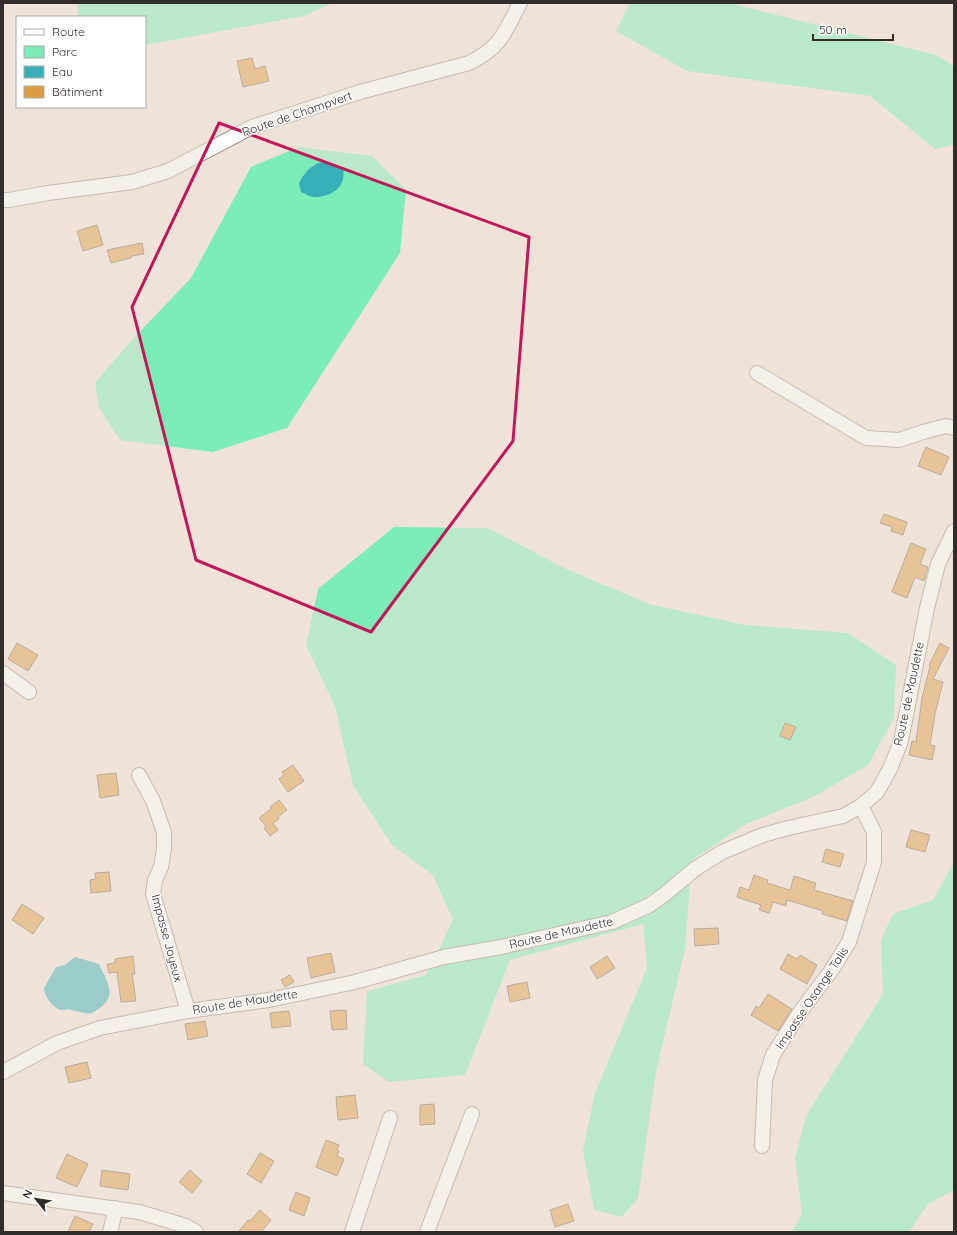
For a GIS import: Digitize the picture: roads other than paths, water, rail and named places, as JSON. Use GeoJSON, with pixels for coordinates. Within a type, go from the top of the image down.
{"type":"FeatureCollection","features":[{"type":"Feature","properties":{"kind":"street","name":"Route de Champvert"},"geometry":{"type":"LineString","coordinates":[[3,200],[132,182],[168,171],[252,127],[360,92],[469,63],[484,56],[495,47],[503,36],[520,3]]}},
{"type":"Feature","properties":{"kind":"street"},"geometry":{"type":"LineString","coordinates":[[757,373],[866,438],[899,440],[946,426],[954,428]]}},
{"type":"Feature","properties":{"kind":"street","name":"Route de Maudette"},"geometry":{"type":"LineString","coordinates":[[3,1072],[57,1043],[100,1028],[188,1011],[270,1000],[355,982],[444,957],[501,947],[612,922],[648,906],[695,869],[722,852],[763,835],[843,816],[861,806],[877,792],[890,769],[901,741],[927,608],[938,564],[954,531]]}},
{"type":"Feature","properties":{"kind":"street"},"geometry":{"type":"LineString","coordinates":[[3,673],[29,692]]}},
{"type":"Feature","properties":{"kind":"street","name":"Impasse Joyeux"},"geometry":{"type":"LineString","coordinates":[[139,775],[153,801],[164,832],[161,867],[154,880],[153,894],[188,1011]]}},
{"type":"Feature","properties":{"kind":"street","name":"Impasse Osange Talis"},"geometry":{"type":"LineString","coordinates":[[762,1146],[765,1080],[773,1055],[800,1012],[831,971],[849,942],[874,862],[874,832],[861,806]]}},
{"type":"Feature","properties":{"kind":"street"},"geometry":{"type":"LineString","coordinates":[[427,1232],[472,1114]]}},
{"type":"Feature","properties":{"kind":"street"},"geometry":{"type":"LineString","coordinates":[[352,1232],[390,1118]]}},
{"type":"Feature","properties":{"kind":"street"},"geometry":{"type":"LineString","coordinates":[[3,1193],[116,1208],[145,1214],[186,1226],[196,1232]]}},
{"type":"Feature","properties":{"kind":"street"},"geometry":{"type":"LineString","coordinates":[[110,1232],[116,1208]]}},
{"type":"Feature","properties":{"kind":"water"},"geometry":{"type":"Polygon","coordinates":[[[318,163],[337,165],[343,168],[344,174],[341,185],[338,189],[328,195],[313,197],[301,192],[299,183],[302,177],[318,163]]]}},
{"type":"Feature","properties":{"kind":"water"},"geometry":{"type":"Polygon","coordinates":[[[75,957],[99,964],[109,987],[110,993],[105,1003],[99,1009],[90,1014],[58,1009],[50,1001],[44,991],[44,988],[56,967],[65,965],[75,957]]]}}]}
